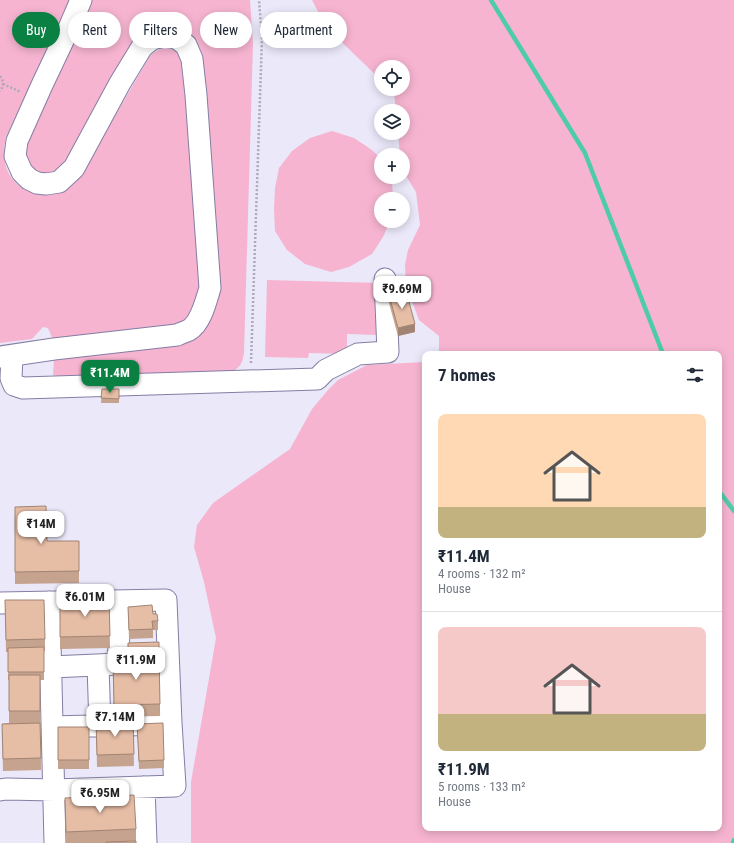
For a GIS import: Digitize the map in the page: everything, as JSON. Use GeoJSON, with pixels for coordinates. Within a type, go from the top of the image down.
{"type":"FeatureCollection","features":[{"type":"Feature","properties":{"kind":"lane"},"geometry":{"type":"LineString","coordinates":[[81,0],[17,141],[15,156],[22,172],[29,179],[37,183],[46,184],[59,182],[74,168],[120,83],[142,47],[152,39],[164,36],[176,38],[186,46],[192,59],[210,288],[206,304],[197,322],[189,330],[177,335],[6,356],[14,385],[23,388],[317,379],[326,370],[358,354],[388,352],[385,279]]}},
{"type":"Feature","properties":{"kind":"lane"},"geometry":{"type":"LineString","coordinates":[[0,603],[166,600],[175,786],[54,790],[0,790]]}},
{"type":"Feature","properties":{"kind":"lane"},"geometry":{"type":"LineString","coordinates":[[51,666],[119,664],[118,601]]}},
{"type":"Feature","properties":{"kind":"lane"},"geometry":{"type":"LineString","coordinates":[[49,602],[55,843]]}},
{"type":"Feature","properties":{"kind":"lane"},"geometry":{"type":"LineString","coordinates":[[98,665],[100,726]]}},
{"type":"Feature","properties":{"kind":"lane"},"geometry":{"type":"LineString","coordinates":[[52,727],[171,723]]}},
{"type":"Feature","properties":{"kind":"lane"},"geometry":{"type":"LineString","coordinates":[[144,787],[146,843]]}},
{"type":"Feature","properties":{"kind":"path"},"geometry":{"type":"LineString","coordinates":[[250,381],[262,38],[259,0]]}},
{"type":"Feature","properties":{"kind":"path"},"geometry":{"type":"LineString","coordinates":[[0,76],[3,80],[0,91]]}},
{"type":"Feature","properties":{"kind":"path"},"geometry":{"type":"LineString","coordinates":[[3,84],[26,94]]}},
{"type":"Feature","properties":{"kind":"shaded area"},"geometry":{"type":"Polygon","coordinates":[[[0,0],[70,0],[60,21],[60,12],[12,12],[12,48],[48,48],[5,140],[4,156],[7,170],[17,184],[31,192],[38,194],[55,194],[63,191],[76,182],[150,56],[160,49],[165,48],[175,51],[182,60],[184,66],[200,288],[198,298],[190,314],[182,322],[168,327],[53,340],[48,328],[43,327],[32,339],[0,343],[0,0]]]}},
{"type":"Feature","properties":{"kind":"shaded area"},"geometry":{"type":"Polygon","coordinates":[[[90,0],[250,0],[251,12],[200,12],[200,48],[192,37],[192,12],[129,12],[129,48],[151,48],[63,166],[54,172],[39,172],[31,167],[26,160],[25,145],[68,48],[121,48],[121,12],[85,12],[90,0]]]}},
{"type":"Feature","properties":{"kind":"shaded area"},"geometry":{"type":"Polygon","coordinates":[[[312,0],[734,0],[734,843],[191,843],[191,782],[216,638],[204,582],[194,547],[197,525],[213,503],[290,449],[312,409],[338,380],[367,365],[422,362],[422,831],[722,831],[722,351],[439,351],[439,336],[419,320],[406,285],[405,265],[408,250],[420,225],[416,192],[410,182],[410,148],[399,148],[399,140],[410,140],[410,104],[395,104],[394,96],[410,96],[410,60],[374,60],[374,73],[347,47],[347,12],[318,12],[312,0]]]}},
{"type":"Feature","properties":{"kind":"shaded area"},"geometry":{"type":"Polygon","coordinates":[[[252,29],[253,44],[243,360],[241,364],[232,372],[60,377],[53,375],[54,359],[209,320],[212,314],[217,296],[203,57],[200,48],[252,48],[252,29]]]}},
{"type":"Feature","properties":{"kind":"shaded area"},"geometry":{"type":"Polygon","coordinates":[[[332,131],[354,138],[374,152],[374,184],[392,184],[393,192],[374,192],[374,228],[387,228],[372,254],[349,267],[331,272],[305,264],[287,250],[275,231],[275,188],[279,168],[292,151],[310,138],[332,131]]]}},
{"type":"Feature","properties":{"kind":"shaded area"},"geometry":{"type":"Polygon","coordinates":[[[267,280],[380,283],[378,335],[347,334],[347,354],[309,353],[308,358],[265,357],[267,280]]]}},
{"type":"Feature","properties":{"kind":"building"},"geometry":{"type":"Polygon","coordinates":[[[406,291],[415,324],[398,328],[389,295],[406,291]]]}},
{"type":"Feature","properties":{"kind":"building"},"geometry":{"type":"Polygon","coordinates":[[[102,389],[119,389],[119,399],[101,398],[102,389]]]}},
{"type":"Feature","properties":{"kind":"building"},"geometry":{"type":"Polygon","coordinates":[[[46,506],[47,541],[79,541],[79,571],[15,572],[15,507],[46,506]]]}},
{"type":"Feature","properties":{"kind":"building"},"geometry":{"type":"Polygon","coordinates":[[[109,598],[110,636],[60,637],[60,599],[109,598]]]}},
{"type":"Feature","properties":{"kind":"building"},"geometry":{"type":"Polygon","coordinates":[[[5,600],[44,600],[45,639],[6,640],[5,600]]]}},
{"type":"Feature","properties":{"kind":"building"},"geometry":{"type":"Polygon","coordinates":[[[152,605],[153,614],[157,614],[158,621],[152,621],[153,629],[129,630],[128,607],[152,605]]]}},
{"type":"Feature","properties":{"kind":"building"},"geometry":{"type":"Polygon","coordinates":[[[159,642],[159,657],[128,658],[128,643],[159,642]]]}},
{"type":"Feature","properties":{"kind":"building"},"geometry":{"type":"Polygon","coordinates":[[[44,647],[44,672],[8,672],[8,648],[44,647]]]}},
{"type":"Feature","properties":{"kind":"building"},"geometry":{"type":"Polygon","coordinates":[[[159,657],[160,704],[114,705],[113,658],[159,657]]]}},
{"type":"Feature","properties":{"kind":"building"},"geometry":{"type":"Polygon","coordinates":[[[9,675],[40,675],[40,711],[9,711],[9,675]]]}},
{"type":"Feature","properties":{"kind":"building"},"geometry":{"type":"Polygon","coordinates":[[[133,720],[134,754],[97,755],[96,721],[133,720]]]}},
{"type":"Feature","properties":{"kind":"building"},"geometry":{"type":"Polygon","coordinates":[[[40,723],[41,758],[3,759],[2,724],[40,723]]]}},
{"type":"Feature","properties":{"kind":"building"},"geometry":{"type":"Polygon","coordinates":[[[163,723],[164,760],[139,761],[137,724],[163,723]]]}},
{"type":"Feature","properties":{"kind":"building"},"geometry":{"type":"Polygon","coordinates":[[[58,727],[89,727],[89,760],[58,760],[58,727]]]}},
{"type":"Feature","properties":{"kind":"building"},"geometry":{"type":"Polygon","coordinates":[[[134,795],[136,829],[66,832],[65,798],[134,795]]]}},
{"type":"Feature","properties":{"kind":"building"},"geometry":{"type":"Polygon","coordinates":[[[136,841],[136,843],[106,843],[106,842],[136,841]]]}},
{"type":"Feature","properties":{"kind":"waterway"},"geometry":{"type":"LineString","coordinates":[[491,0],[585,153],[662,351]]}},
{"type":"Feature","properties":{"kind":"waterway"},"geometry":{"type":"LineString","coordinates":[[722,495],[734,511]]}}]}
